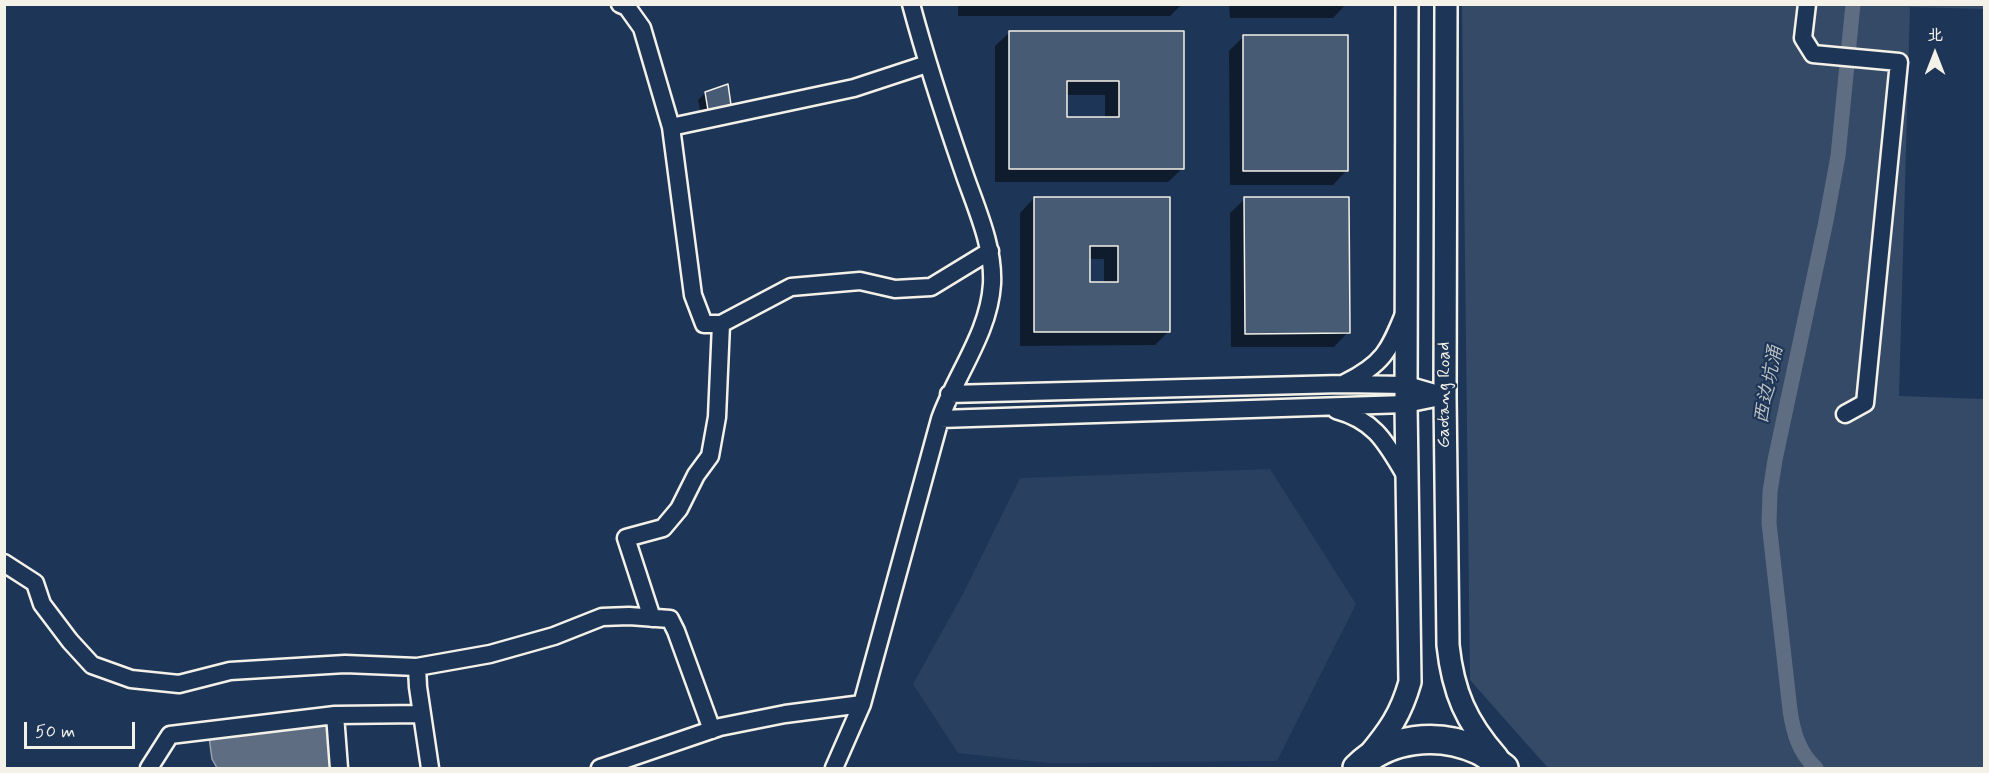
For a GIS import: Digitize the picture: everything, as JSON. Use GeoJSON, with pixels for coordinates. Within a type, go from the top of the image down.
{"type":"FeatureCollection","features":[{"type":"Feature","properties":{"kind":"main road"},"geometry":{"type":"LineString","coordinates":[[1357,768],[1388,747],[1415,739],[1449,740],[1479,750],[1506,768]]}},
{"type":"Feature","properties":{"kind":"street"},"geometry":{"type":"LineString","coordinates":[[620,4],[627,7],[642,28],[670,127],[693,294],[704,324],[721,324],[791,287],[860,281],[895,289],[931,287],[990,251]]}},
{"type":"Feature","properties":{"kind":"street"},"geometry":{"type":"LineString","coordinates":[[834,768],[862,704],[940,419],[949,394],[982,331],[992,285],[990,251],[927,64],[911,4]]}},
{"type":"Feature","properties":{"kind":"street"},"geometry":{"type":"LineString","coordinates":[[1357,768],[1390,730],[1399,714],[1410,682],[1411,611],[1406,394],[1407,4]]}},
{"type":"Feature","properties":{"kind":"street","name":"Gaotang Road"},"geometry":{"type":"LineString","coordinates":[[1446,4],[1444,396],[1447,610],[1451,668],[1458,699],[1468,718],[1479,736],[1506,768]]}},
{"type":"Feature","properties":{"kind":"street"},"geometry":{"type":"LineString","coordinates":[[1807,4],[1803,38],[1815,54],[1899,62],[1865,403],[1845,414]]}},
{"type":"Feature","properties":{"kind":"street"},"geometry":{"type":"LineString","coordinates":[[670,127],[855,88],[927,64]]}},
{"type":"Feature","properties":{"kind":"street"},"geometry":{"type":"LineString","coordinates":[[1342,384],[1364,373],[1383,357],[1391,345],[1407,307]]}},
{"type":"Feature","properties":{"kind":"street"},"geometry":{"type":"LineString","coordinates":[[652,618],[626,538],[663,528],[679,509],[696,475],[710,456],[717,417],[722,344],[721,324]]}},
{"type":"Feature","properties":{"kind":"street"},"geometry":{"type":"LineString","coordinates":[[949,394],[1342,384],[1406,394],[1444,396]]}},
{"type":"Feature","properties":{"kind":"street"},"geometry":{"type":"LineString","coordinates":[[940,419],[1323,407],[1406,394]]}},
{"type":"Feature","properties":{"kind":"street"},"geometry":{"type":"LineString","coordinates":[[1323,407],[1349,413],[1362,419],[1383,439],[1407,478]]}},
{"type":"Feature","properties":{"kind":"street"},"geometry":{"type":"LineString","coordinates":[[4,563],[35,583],[42,604],[92,665],[131,679],[179,684],[230,671],[345,664],[417,667],[490,654],[554,636],[602,617],[670,619],[712,730]]}},
{"type":"Feature","properties":{"kind":"street"},"geometry":{"type":"LineString","coordinates":[[417,667],[430,768]]}},
{"type":"Feature","properties":{"kind":"street"},"geometry":{"type":"LineString","coordinates":[[600,768],[712,730],[785,714],[862,704]]}},
{"type":"Feature","properties":{"kind":"street"},"geometry":{"type":"LineString","coordinates":[[149,768],[170,735],[335,715],[422,714]]}},
{"type":"Feature","properties":{"kind":"street"},"geometry":{"type":"LineString","coordinates":[[335,715],[339,768]]}},
{"type":"Feature","properties":{"kind":"shaded area"},"geometry":{"type":"Polygon","coordinates":[[[1462,5],[1984,5],[1984,9],[1910,7],[1899,396],[1984,399],[1984,768],[1548,768],[1470,680],[1462,5]]]}},
{"type":"Feature","properties":{"kind":"shaded area"},"geometry":{"type":"Polygon","coordinates":[[[1270,469],[1356,604],[1277,761],[1048,763],[958,753],[913,684],[964,592],[1020,478],[1270,469]]]}},
{"type":"Feature","properties":{"kind":"shaded area"},"geometry":{"type":"Polygon","coordinates":[[[330,721],[332,768],[217,768],[212,759],[209,737],[330,721]]]}},
{"type":"Feature","properties":{"kind":"building"},"geometry":{"type":"Polygon","coordinates":[[[1009,31],[1184,31],[1184,169],[1009,169],[1009,31]],[[1067,81],[1067,117],[1119,117],[1119,81],[1067,81]]]}},
{"type":"Feature","properties":{"kind":"building"},"geometry":{"type":"Polygon","coordinates":[[[1243,35],[1348,35],[1348,171],[1243,171],[1243,35]]]}},
{"type":"Feature","properties":{"kind":"building"},"geometry":{"type":"Polygon","coordinates":[[[728,84],[732,112],[709,116],[705,92],[728,84]]]}},
{"type":"Feature","properties":{"kind":"building"},"geometry":{"type":"Polygon","coordinates":[[[1034,197],[1170,197],[1170,332],[1034,332],[1034,197]],[[1090,246],[1090,282],[1118,282],[1118,246],[1090,246]]]}},
{"type":"Feature","properties":{"kind":"building"},"geometry":{"type":"Polygon","coordinates":[[[1244,197],[1349,197],[1350,333],[1245,334],[1244,197]]]}},
{"type":"Feature","properties":{"kind":"waterway","name":"西边坑涌"},"geometry":{"type":"LineString","coordinates":[[1816,768],[1801,749],[1791,718],[1769,523],[1770,492],[1838,156],[1853,4]]}}]}
